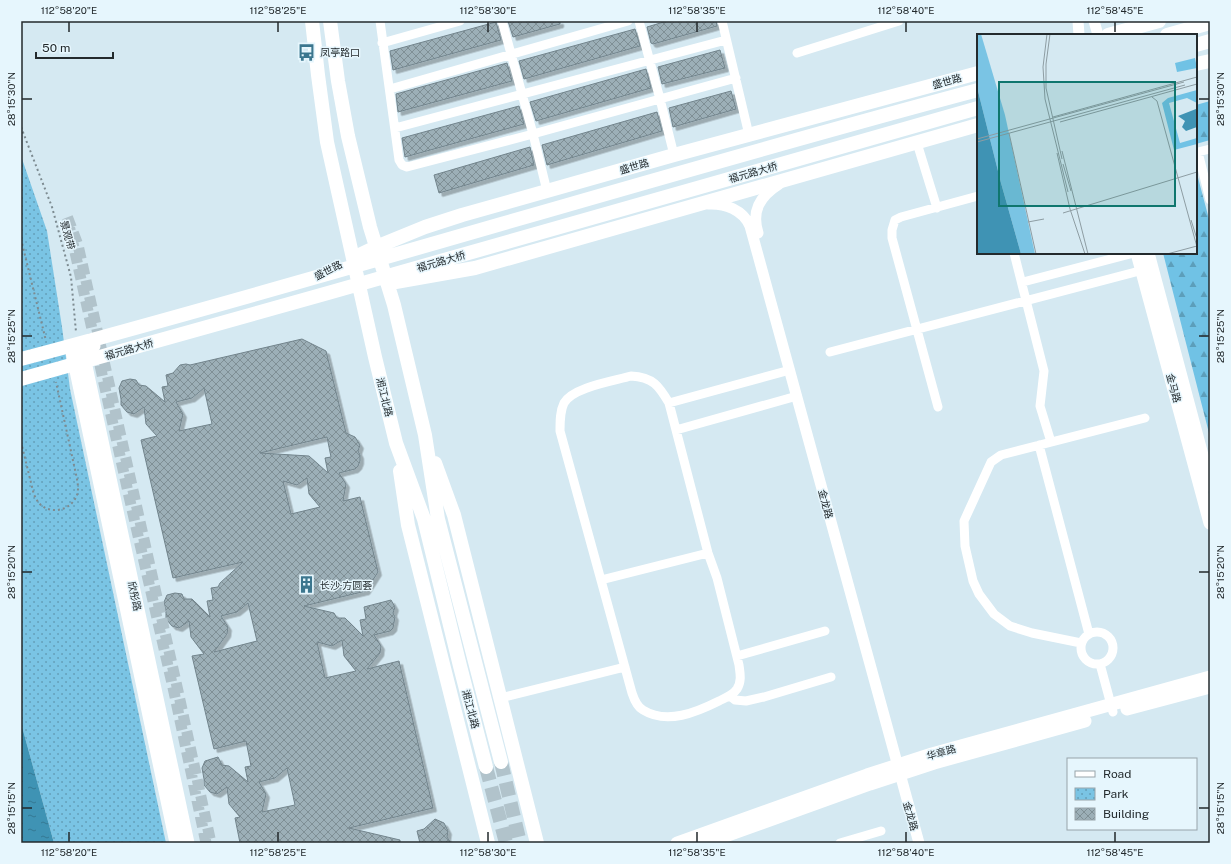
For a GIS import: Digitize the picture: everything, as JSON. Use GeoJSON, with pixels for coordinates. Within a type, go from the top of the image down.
{"type":"FeatureCollection","features":[{"type":"Feature","properties":{"kind":"main road","name":"湘江北路"},"geometry":{"type":"LineString","coordinates":[[312,21],[327,142],[353,258],[396,442],[424,519],[486,767]]}},
{"type":"Feature","properties":{"kind":"main road","name":"湘江北路"},"geometry":{"type":"LineString","coordinates":[[330,21],[338,81],[348,136],[370,227],[394,305],[425,435],[438,519],[501,762]]}},
{"type":"Feature","properties":{"kind":"main road"},"geometry":{"type":"LineString","coordinates":[[1112,34],[1159,21]]}},
{"type":"Feature","properties":{"kind":"main road"},"geometry":{"type":"LineString","coordinates":[[1171,34],[1210,23]]}},
{"type":"Feature","properties":{"kind":"main road"},"geometry":{"type":"LineString","coordinates":[[1197,45],[1210,41]]}},
{"type":"Feature","properties":{"kind":"main road"},"geometry":{"type":"LineString","coordinates":[[1197,64],[1210,61]]}},
{"type":"Feature","properties":{"kind":"main road","name":"盛世路"},"geometry":{"type":"LineString","coordinates":[[977,73],[674,155],[425,227],[353,258],[300,291],[387,284],[475,268],[977,125]]}},
{"type":"Feature","properties":{"kind":"main road"},"geometry":{"type":"LineString","coordinates":[[855,122],[977,76]]}},
{"type":"Feature","properties":{"kind":"main road"},"geometry":{"type":"LineString","coordinates":[[855,122],[977,90]]}},
{"type":"Feature","properties":{"kind":"main road"},"geometry":{"type":"LineString","coordinates":[[861,142],[977,108]]}},
{"type":"Feature","properties":{"kind":"main road"},"geometry":{"type":"LineString","coordinates":[[861,142],[977,120]]}},
{"type":"Feature","properties":{"kind":"main road","name":"福元路大桥"},"geometry":{"type":"LineString","coordinates":[[21,360],[485,229],[855,122]]}},
{"type":"Feature","properties":{"kind":"main road","name":"福元路大桥"},"geometry":{"type":"LineString","coordinates":[[21,379],[313,298],[861,142]]}},
{"type":"Feature","properties":{"kind":"main road","name":"金马路"},"geometry":{"type":"LineString","coordinates":[[1138,254],[1147,269],[1210,485]]}},
{"type":"Feature","properties":{"kind":"main road","name":"金马路"},"geometry":{"type":"LineString","coordinates":[[1148,254],[1147,269],[1210,523]]}},
{"type":"Feature","properties":{"kind":"main road"},"geometry":{"type":"LineString","coordinates":[[78,353],[140,336]]}},
{"type":"Feature","properties":{"kind":"main road","name":"欣彤路"},"geometry":{"type":"LineString","coordinates":[[78,353],[176,843]]}},
{"type":"Feature","properties":{"kind":"main road","name":"欣彤路"},"geometry":{"type":"LineString","coordinates":[[78,353],[188,843]]}},
{"type":"Feature","properties":{"kind":"main road"},"geometry":{"type":"LineString","coordinates":[[425,435],[454,515],[537,843]]}},
{"type":"Feature","properties":{"kind":"main road"},"geometry":{"type":"LineString","coordinates":[[396,442],[408,525],[488,843]]}},
{"type":"Feature","properties":{"kind":"main road","name":"华章路"},"geometry":{"type":"LineString","coordinates":[[1112,708],[1210,677]]}},
{"type":"Feature","properties":{"kind":"main road","name":"华章路"},"geometry":{"type":"LineString","coordinates":[[706,843],[901,769],[932,754],[1112,708],[1210,687]]}},
{"type":"Feature","properties":{"kind":"main road","name":"华章路"},"geometry":{"type":"LineString","coordinates":[[677,843],[901,769]]}},
{"type":"Feature","properties":{"kind":"street"},"geometry":{"type":"LineString","coordinates":[[380,21],[399,160],[402,165],[407,167],[736,78]]}},
{"type":"Feature","properties":{"kind":"street"},"geometry":{"type":"LineString","coordinates":[[382,43],[460,21]]}},
{"type":"Feature","properties":{"kind":"street"},"geometry":{"type":"LineString","coordinates":[[502,21],[547,191]]}},
{"type":"Feature","properties":{"kind":"street"},"geometry":{"type":"LineString","coordinates":[[390,90],[628,21]]}},
{"type":"Feature","properties":{"kind":"street"},"geometry":{"type":"LineString","coordinates":[[639,21],[674,155]]}},
{"type":"Feature","properties":{"kind":"street"},"geometry":{"type":"LineString","coordinates":[[722,21],[749,135]]}},
{"type":"Feature","properties":{"kind":"street"},"geometry":{"type":"LineString","coordinates":[[797,53],[899,21]]}},
{"type":"Feature","properties":{"kind":"street"},"geometry":{"type":"LineString","coordinates":[[1078,21],[1079,34]]}},
{"type":"Feature","properties":{"kind":"street"},"geometry":{"type":"LineString","coordinates":[[1094,21],[1098,34]]}},
{"type":"Feature","properties":{"kind":"street"},"geometry":{"type":"LineString","coordinates":[[395,128],[726,40]]}},
{"type":"Feature","properties":{"kind":"street"},"geometry":{"type":"LineString","coordinates":[[917,143],[937,208]]}},
{"type":"Feature","properties":{"kind":"street"},"geometry":{"type":"LineString","coordinates":[[1210,149],[1198,152],[1210,200]]}},
{"type":"Feature","properties":{"kind":"street","name":"金龙路"},"geometry":{"type":"LineString","coordinates":[[783,181],[763,197],[756,210],[755,226],[901,769],[919,843]]}},
{"type":"Feature","properties":{"kind":"street"},"geometry":{"type":"LineString","coordinates":[[938,407],[892,238],[892,230],[896,220],[977,196]]}},
{"type":"Feature","properties":{"kind":"street","name":"金龙路"},"geometry":{"type":"LineString","coordinates":[[695,206],[715,204],[724,205],[739,212],[747,220],[901,769],[925,843]]}},
{"type":"Feature","properties":{"kind":"street"},"geometry":{"type":"LineString","coordinates":[[1014,254],[1023,282],[1045,375],[1040,397],[1040,406],[1051,442]]}},
{"type":"Feature","properties":{"kind":"street"},"geometry":{"type":"LineString","coordinates":[[1023,282],[1130,254]]}},
{"type":"Feature","properties":{"kind":"street"},"geometry":{"type":"LineString","coordinates":[[830,352],[1147,269]]}},
{"type":"Feature","properties":{"kind":"street"},"geometry":{"type":"LineString","coordinates":[[669,403],[790,370]]}},
{"type":"Feature","properties":{"kind":"street"},"geometry":{"type":"LineString","coordinates":[[631,376],[647,378],[655,382],[669,403],[676,430],[708,553],[717,578],[737,656],[741,679],[737,689],[730,696],[696,712],[674,717],[650,714],[642,710],[636,703],[560,431],[560,419],[564,403],[569,397],[586,389],[631,376]]}},
{"type":"Feature","properties":{"kind":"street"},"geometry":{"type":"LineString","coordinates":[[676,430],[796,396]]}},
{"type":"Feature","properties":{"kind":"street"},"geometry":{"type":"LineString","coordinates":[[1081,643],[1032,633],[1010,626],[994,614],[979,594],[973,581],[966,552],[964,522],[991,462],[1001,455],[1145,418]]}},
{"type":"Feature","properties":{"kind":"street"},"geometry":{"type":"LineString","coordinates":[[1039,445],[1089,634]]}},
{"type":"Feature","properties":{"kind":"street"},"geometry":{"type":"LineString","coordinates":[[601,580],[708,553]]}},
{"type":"Feature","properties":{"kind":"street"},"geometry":{"type":"LineString","coordinates":[[737,656],[825,631]]}},
{"type":"Feature","properties":{"kind":"street"},"geometry":{"type":"LineString","coordinates":[[1097,632],[1103,633],[1109,637],[1112,643],[1113,650],[1111,656],[1100,664],[1093,664],[1082,656],[1080,650],[1081,643],[1084,637],[1089,634],[1097,632]]}},
{"type":"Feature","properties":{"kind":"street"},"geometry":{"type":"LineString","coordinates":[[1100,664],[1112,708]]}},
{"type":"Feature","properties":{"kind":"street"},"geometry":{"type":"LineString","coordinates":[[500,698],[625,666]]}},
{"type":"Feature","properties":{"kind":"street"},"geometry":{"type":"LineString","coordinates":[[730,696],[735,700],[746,701],[831,677]]}},
{"type":"Feature","properties":{"kind":"street"},"geometry":{"type":"LineString","coordinates":[[840,843],[881,831]]}},
{"type":"Feature","properties":{"kind":"path","name":"景观带"},"geometry":{"type":"LineString","coordinates":[[21,128],[52,207],[71,277],[78,353]]}},
{"type":"Feature","properties":{"kind":"path"},"geometry":{"type":"LineString","coordinates":[[21,239],[46,342]]}},
{"type":"Feature","properties":{"kind":"path"},"geometry":{"type":"LineString","coordinates":[[21,442],[34,495],[38,503],[51,510],[59,510],[72,503],[77,497],[77,479],[55,376]]}},
{"type":"Feature","properties":{"kind":"green space"},"geometry":{"type":"Polygon","coordinates":[[[1210,101],[1210,140],[1197,144],[1197,105],[1210,101]]]}},
{"type":"Feature","properties":{"kind":"green space"},"geometry":{"type":"Polygon","coordinates":[[[21,156],[47,231],[70,389],[166,843],[54,843],[21,723],[21,156]]]}},
{"type":"Feature","properties":{"kind":"green space"},"geometry":{"type":"Polygon","coordinates":[[[1197,174],[1210,223],[1210,437],[1163,254],[1197,254],[1197,174]]]}},
{"type":"Feature","properties":{"kind":"water"},"geometry":{"type":"Polygon","coordinates":[[[21,723],[54,843],[21,843],[21,723]]]}},
{"type":"Feature","properties":{"kind":"building"},"geometry":{"type":"Polygon","coordinates":[[[508,21],[560,21],[560,24],[513,37],[508,21]]]}},
{"type":"Feature","properties":{"kind":"building"},"geometry":{"type":"Polygon","coordinates":[[[667,21],[716,21],[717,26],[653,44],[651,43],[647,27],[667,21]]]}},
{"type":"Feature","properties":{"kind":"building"},"geometry":{"type":"Polygon","coordinates":[[[496,22],[501,40],[393,70],[390,51],[496,22]]]}},
{"type":"Feature","properties":{"kind":"building"},"geometry":{"type":"Polygon","coordinates":[[[635,29],[640,46],[524,79],[519,61],[635,29]]]}},
{"type":"Feature","properties":{"kind":"building"},"geometry":{"type":"Polygon","coordinates":[[[720,50],[725,68],[662,84],[658,67],[720,50]]]}},
{"type":"Feature","properties":{"kind":"building"},"geometry":{"type":"Polygon","coordinates":[[[507,63],[512,81],[398,112],[396,94],[507,63]]]}},
{"type":"Feature","properties":{"kind":"building"},"geometry":{"type":"Polygon","coordinates":[[[646,69],[651,88],[536,121],[530,102],[646,69]]]}},
{"type":"Feature","properties":{"kind":"building"},"geometry":{"type":"Polygon","coordinates":[[[731,91],[736,109],[673,127],[669,108],[731,91]]]}},
{"type":"Feature","properties":{"kind":"building"},"geometry":{"type":"Polygon","coordinates":[[[519,106],[524,124],[405,157],[402,138],[519,106]]]}},
{"type":"Feature","properties":{"kind":"building"},"geometry":{"type":"Polygon","coordinates":[[[657,112],[662,131],[547,165],[542,145],[657,112]]]}},
{"type":"Feature","properties":{"kind":"building"},"geometry":{"type":"Polygon","coordinates":[[[530,147],[534,165],[439,193],[434,175],[530,147]]]}},
{"type":"Feature","properties":{"kind":"building","name":"长沙·方圆荟"},"geometry":{"type":"Polygon","coordinates":[[[302,339],[326,351],[346,433],[355,437],[360,445],[358,451],[360,461],[358,466],[355,469],[339,473],[346,484],[343,501],[360,497],[378,572],[366,591],[304,606],[334,613],[337,618],[345,618],[363,636],[360,620],[366,619],[364,607],[391,600],[395,607],[393,613],[395,617],[393,628],[390,631],[374,635],[381,646],[380,653],[367,669],[399,661],[433,808],[349,828],[400,840],[400,843],[240,843],[235,818],[240,817],[229,804],[227,787],[217,794],[210,792],[204,785],[202,768],[205,761],[218,757],[222,765],[229,766],[248,782],[245,767],[251,766],[246,741],[214,749],[192,656],[204,654],[191,637],[189,621],[179,628],[172,626],[166,619],[164,602],[167,595],[175,593],[182,594],[184,599],[192,599],[210,617],[207,601],[213,600],[211,588],[218,587],[220,583],[243,562],[173,578],[141,440],[157,436],[146,424],[144,407],[134,414],[127,412],[121,405],[119,388],[122,381],[130,379],[136,380],[139,385],[146,386],[165,402],[162,387],[168,386],[166,375],[173,373],[180,365],[190,365],[302,339]],[[204,388],[192,398],[176,402],[183,414],[179,431],[212,424],[204,388]],[[327,437],[260,453],[309,456],[328,473],[325,458],[331,457],[327,437]],[[307,478],[297,485],[283,481],[291,514],[320,507],[309,494],[307,478]],[[248,603],[237,612],[221,616],[228,627],[227,634],[214,652],[257,641],[248,603]],[[342,640],[332,646],[317,642],[325,678],[356,671],[344,656],[342,640]],[[287,768],[275,778],[259,782],[266,794],[262,812],[295,805],[287,768]]]}},
{"type":"Feature","properties":{"kind":"building"},"geometry":{"type":"Polygon","coordinates":[[[435,819],[444,823],[448,831],[447,837],[451,843],[420,843],[417,831],[424,829],[435,819]]]}},
{"type":"Feature","properties":{"kind":"tunnel"},"geometry":{"type":"LineString","coordinates":[[206,843],[174,692],[67,216],[78,245],[211,843]]}},
{"type":"Feature","properties":{"kind":"tunnel"},"geometry":{"type":"LineString","coordinates":[[501,762],[520,843]]}},
{"type":"Feature","properties":{"kind":"tunnel"},"geometry":{"type":"LineString","coordinates":[[486,767],[506,843]]}},
{"type":"Feature","properties":{"kind":"place","name":"凤亭路口"},"geometry":{"type":"Point","coordinates":[307,52]}},
{"type":"Feature","properties":{"kind":"place","name":"长沙·方圆荟"},"geometry":{"type":"Point","coordinates":[307,585]}}]}
